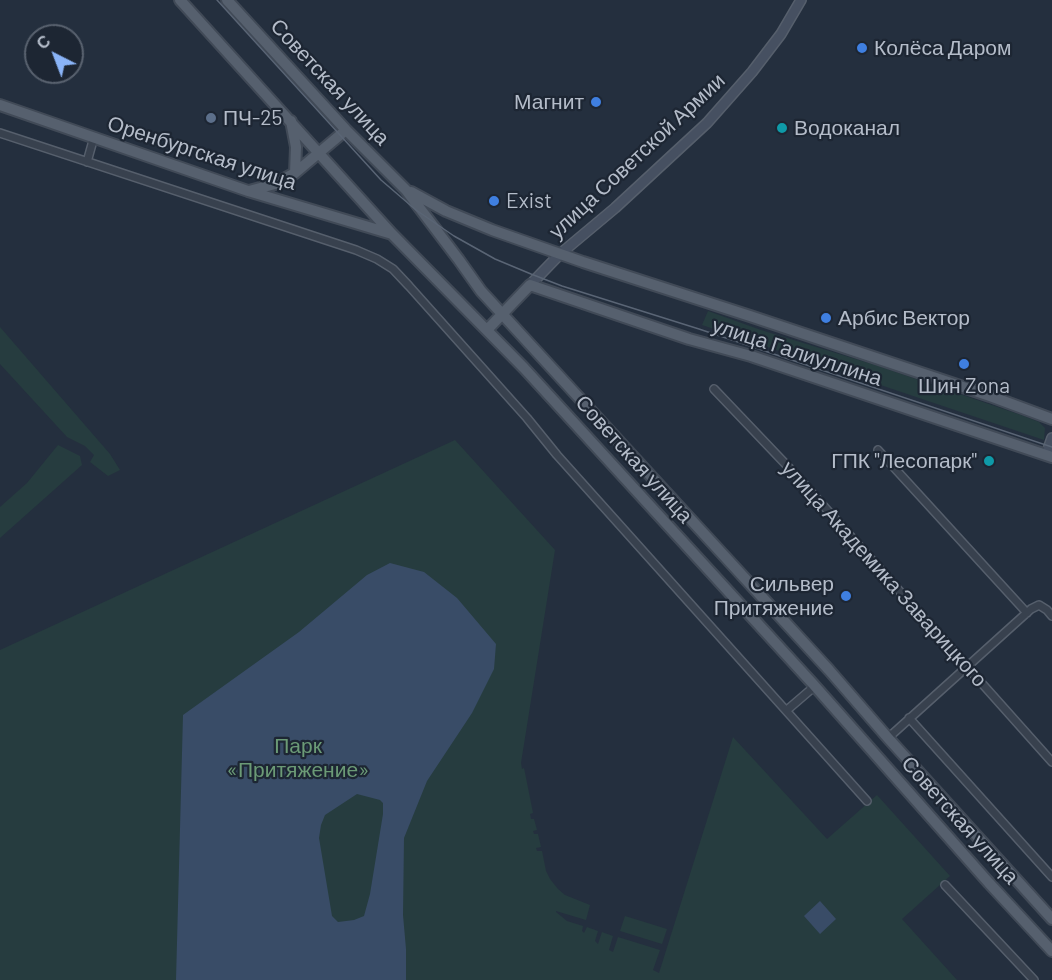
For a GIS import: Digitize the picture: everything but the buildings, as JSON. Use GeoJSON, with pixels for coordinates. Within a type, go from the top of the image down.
{"type":"FeatureCollection","features":[{"type":"Feature","properties":{"kind":"main road","name":"Советская улица"},"geometry":{"type":"LineString","coordinates":[[180,0],[392,234],[524,368],[815,686],[1052,951]]}},
{"type":"Feature","properties":{"kind":"main road","name":"Советская улица"},"geometry":{"type":"LineString","coordinates":[[227,0],[346,130],[406,190],[481,291],[831,672],[1052,919]]}},
{"type":"Feature","properties":{"kind":"main road","name":"улица Советской Армии"},"geometry":{"type":"LineString","coordinates":[[487,330],[561,255],[615,208],[718,111],[774,44],[801,0]]}},
{"type":"Feature","properties":{"kind":"main road","name":"Оренбургская улица"},"geometry":{"type":"LineString","coordinates":[[0,105],[248,191],[392,234]]}},
{"type":"Feature","properties":{"kind":"main road"},"geometry":{"type":"LineString","coordinates":[[291,121],[296,147],[295,173]]}},
{"type":"Feature","properties":{"kind":"main road"},"geometry":{"type":"LineString","coordinates":[[248,191],[275,184],[295,173],[346,130]]}},
{"type":"Feature","properties":{"kind":"main road","name":"Советская улица"},"geometry":{"type":"LineString","coordinates":[[406,190],[492,231],[561,255]]}},
{"type":"Feature","properties":{"kind":"main road","name":"улица Галиуллина"},"geometry":{"type":"LineString","coordinates":[[561,255],[990,396],[1052,419]]}},
{"type":"Feature","properties":{"kind":"main road","name":"улица Галиуллина"},"geometry":{"type":"LineString","coordinates":[[530,285],[1049,456]]}},
{"type":"Feature","properties":{"kind":"main road"},"geometry":{"type":"LineString","coordinates":[[1049,456],[1052,438]]}},
{"type":"Feature","properties":{"kind":"main road"},"geometry":{"type":"LineString","coordinates":[[815,686],[831,672]]}},
{"type":"Feature","properties":{"kind":"street"},"geometry":{"type":"LineString","coordinates":[[0,133],[356,250],[393,269],[867,801]]}},
{"type":"Feature","properties":{"kind":"street"},"geometry":{"type":"LineString","coordinates":[[87,162],[94,137]]}},
{"type":"Feature","properties":{"kind":"street","name":"улица Академика Заварицкого"},"geometry":{"type":"LineString","coordinates":[[714,388],[796,476],[1052,762]]}},
{"type":"Feature","properties":{"kind":"street"},"geometry":{"type":"LineString","coordinates":[[878,450],[1027,614]]}},
{"type":"Feature","properties":{"kind":"street"},"geometry":{"type":"LineString","coordinates":[[888,738],[1039,605],[1052,616]]}},
{"type":"Feature","properties":{"kind":"street"},"geometry":{"type":"LineString","coordinates":[[787,710],[815,686]]}},
{"type":"Feature","properties":{"kind":"street"},"geometry":{"type":"LineString","coordinates":[[909,718],[1052,877]]}},
{"type":"Feature","properties":{"kind":"street"},"geometry":{"type":"LineString","coordinates":[[945,885],[1034,980]]}},
{"type":"Feature","properties":{"kind":"green space"},"geometry":{"type":"Polygon","coordinates":[[[708,311],[1021,415],[1039,422],[1045,428],[1044,440],[702,325],[708,311]]]}},
{"type":"Feature","properties":{"kind":"green space"},"geometry":{"type":"Polygon","coordinates":[[[0,327],[110,454],[120,470],[108,476],[90,462],[94,455],[85,446],[67,437],[0,364],[0,327]]]}},
{"type":"Feature","properties":{"kind":"green space","name":"Парк «Притяжение»"},"geometry":{"type":"Polygon","coordinates":[[[455,440],[555,550],[521,763],[533,813],[530,814],[531,819],[534,819],[537,830],[533,831],[534,834],[538,834],[541,847],[536,848],[537,851],[542,851],[546,871],[550,879],[565,895],[590,905],[586,920],[556,912],[567,921],[583,926],[584,933],[587,927],[598,931],[595,941],[598,944],[602,932],[613,936],[609,950],[613,952],[618,937],[660,950],[653,970],[659,973],[733,737],[827,839],[877,795],[950,876],[902,919],[957,980],[0,980],[0,650],[455,440]]]}},
{"type":"Feature","properties":{"kind":"green space"},"geometry":{"type":"Polygon","coordinates":[[[58,445],[80,456],[82,465],[0,538],[0,507],[27,483],[58,445]]]}},
{"type":"Feature","properties":{"kind":"green space"},"geometry":{"type":"Polygon","coordinates":[[[625,916],[667,929],[662,944],[620,931],[625,916]]]}},
{"type":"Feature","properties":{"kind":"water"},"geometry":{"type":"Polygon","coordinates":[[[390,563],[424,572],[457,598],[496,644],[494,669],[472,713],[427,781],[404,838],[403,915],[406,980],[176,980],[183,715],[299,632],[367,575],[390,563]],[[357,794],[325,815],[321,825],[319,838],[332,916],[338,922],[364,916],[370,894],[383,814],[383,803],[380,800],[357,794]]]}},
{"type":"Feature","properties":{"kind":"water"},"geometry":{"type":"Polygon","coordinates":[[[820,901],[836,919],[820,934],[804,916],[820,901]]]}},
{"type":"Feature","properties":{"kind":"tram line"},"geometry":{"type":"LineString","coordinates":[[217,0],[381,180],[416,210],[454,236],[495,259],[562,286],[699,329],[1052,447]]}},
{"type":"Feature","properties":{"kind":"place","name":"Колёса Даром"},"geometry":{"type":"Point","coordinates":[862,48]}},
{"type":"Feature","properties":{"kind":"place","name":"Магнит"},"geometry":{"type":"Point","coordinates":[596,102]}},
{"type":"Feature","properties":{"kind":"place","name":"ПЧ-25"},"geometry":{"type":"Point","coordinates":[211,118]}},
{"type":"Feature","properties":{"kind":"place","name":"Водоканал"},"geometry":{"type":"Point","coordinates":[782,128]}},
{"type":"Feature","properties":{"kind":"place","name":"Exist"},"geometry":{"type":"Point","coordinates":[494,201]}},
{"type":"Feature","properties":{"kind":"place","name":"Арбис Вектор"},"geometry":{"type":"Point","coordinates":[826,318]}},
{"type":"Feature","properties":{"kind":"place","name":"Шин Zona"},"geometry":{"type":"Point","coordinates":[964,364]}},
{"type":"Feature","properties":{"kind":"place","name":"ГПК \"Лесопарк\""},"geometry":{"type":"Point","coordinates":[989,461]}},
{"type":"Feature","properties":{"kind":"place","name":"Сильвер Притяжение"},"geometry":{"type":"Point","coordinates":[846,596]}}]}
